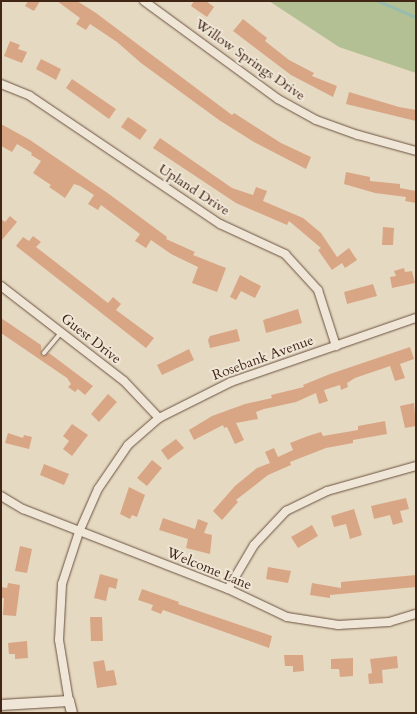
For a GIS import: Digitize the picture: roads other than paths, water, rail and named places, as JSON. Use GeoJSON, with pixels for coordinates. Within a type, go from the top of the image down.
{"type":"FeatureCollection","features":[{"type":"Feature","properties":{"kind":"street","name":"Willow Springs Drive"},"geometry":{"type":"LineString","coordinates":[[144,1],[291,106],[316,120],[358,136],[416,151]]}},
{"type":"Feature","properties":{"kind":"street","name":"Upland Drive"},"geometry":{"type":"LineString","coordinates":[[1,84],[30,96],[220,224],[285,254],[318,290],[336,346]]}},
{"type":"Feature","properties":{"kind":"street","name":"Guest Drive"},"geometry":{"type":"LineString","coordinates":[[1,286],[124,381],[159,418]]}},
{"type":"Feature","properties":{"kind":"street","name":"Rosebank Avenue"},"geometry":{"type":"LineString","coordinates":[[72,713],[59,640],[62,584],[79,532],[98,489],[111,467],[128,445],[159,418],[231,382],[416,318]]}},
{"type":"Feature","properties":{"kind":"street"},"geometry":{"type":"LineString","coordinates":[[228,589],[263,532],[299,503],[327,490],[416,466]]}},
{"type":"Feature","properties":{"kind":"street","name":"Welcome Lane"},"geometry":{"type":"LineString","coordinates":[[1,496],[23,510],[228,589],[287,617],[338,626],[389,622],[416,614]]}},
{"type":"Feature","properties":{"kind":"street"},"geometry":{"type":"LineString","coordinates":[[1,705],[69,701]]}},
{"type":"Feature","properties":{"kind":"lane"},"geometry":{"type":"LineString","coordinates":[[44,353],[62,332]]}},
{"type":"Feature","properties":{"kind":"waterway"},"geometry":{"type":"LineString","coordinates":[[378,1],[416,17]]}}]}
